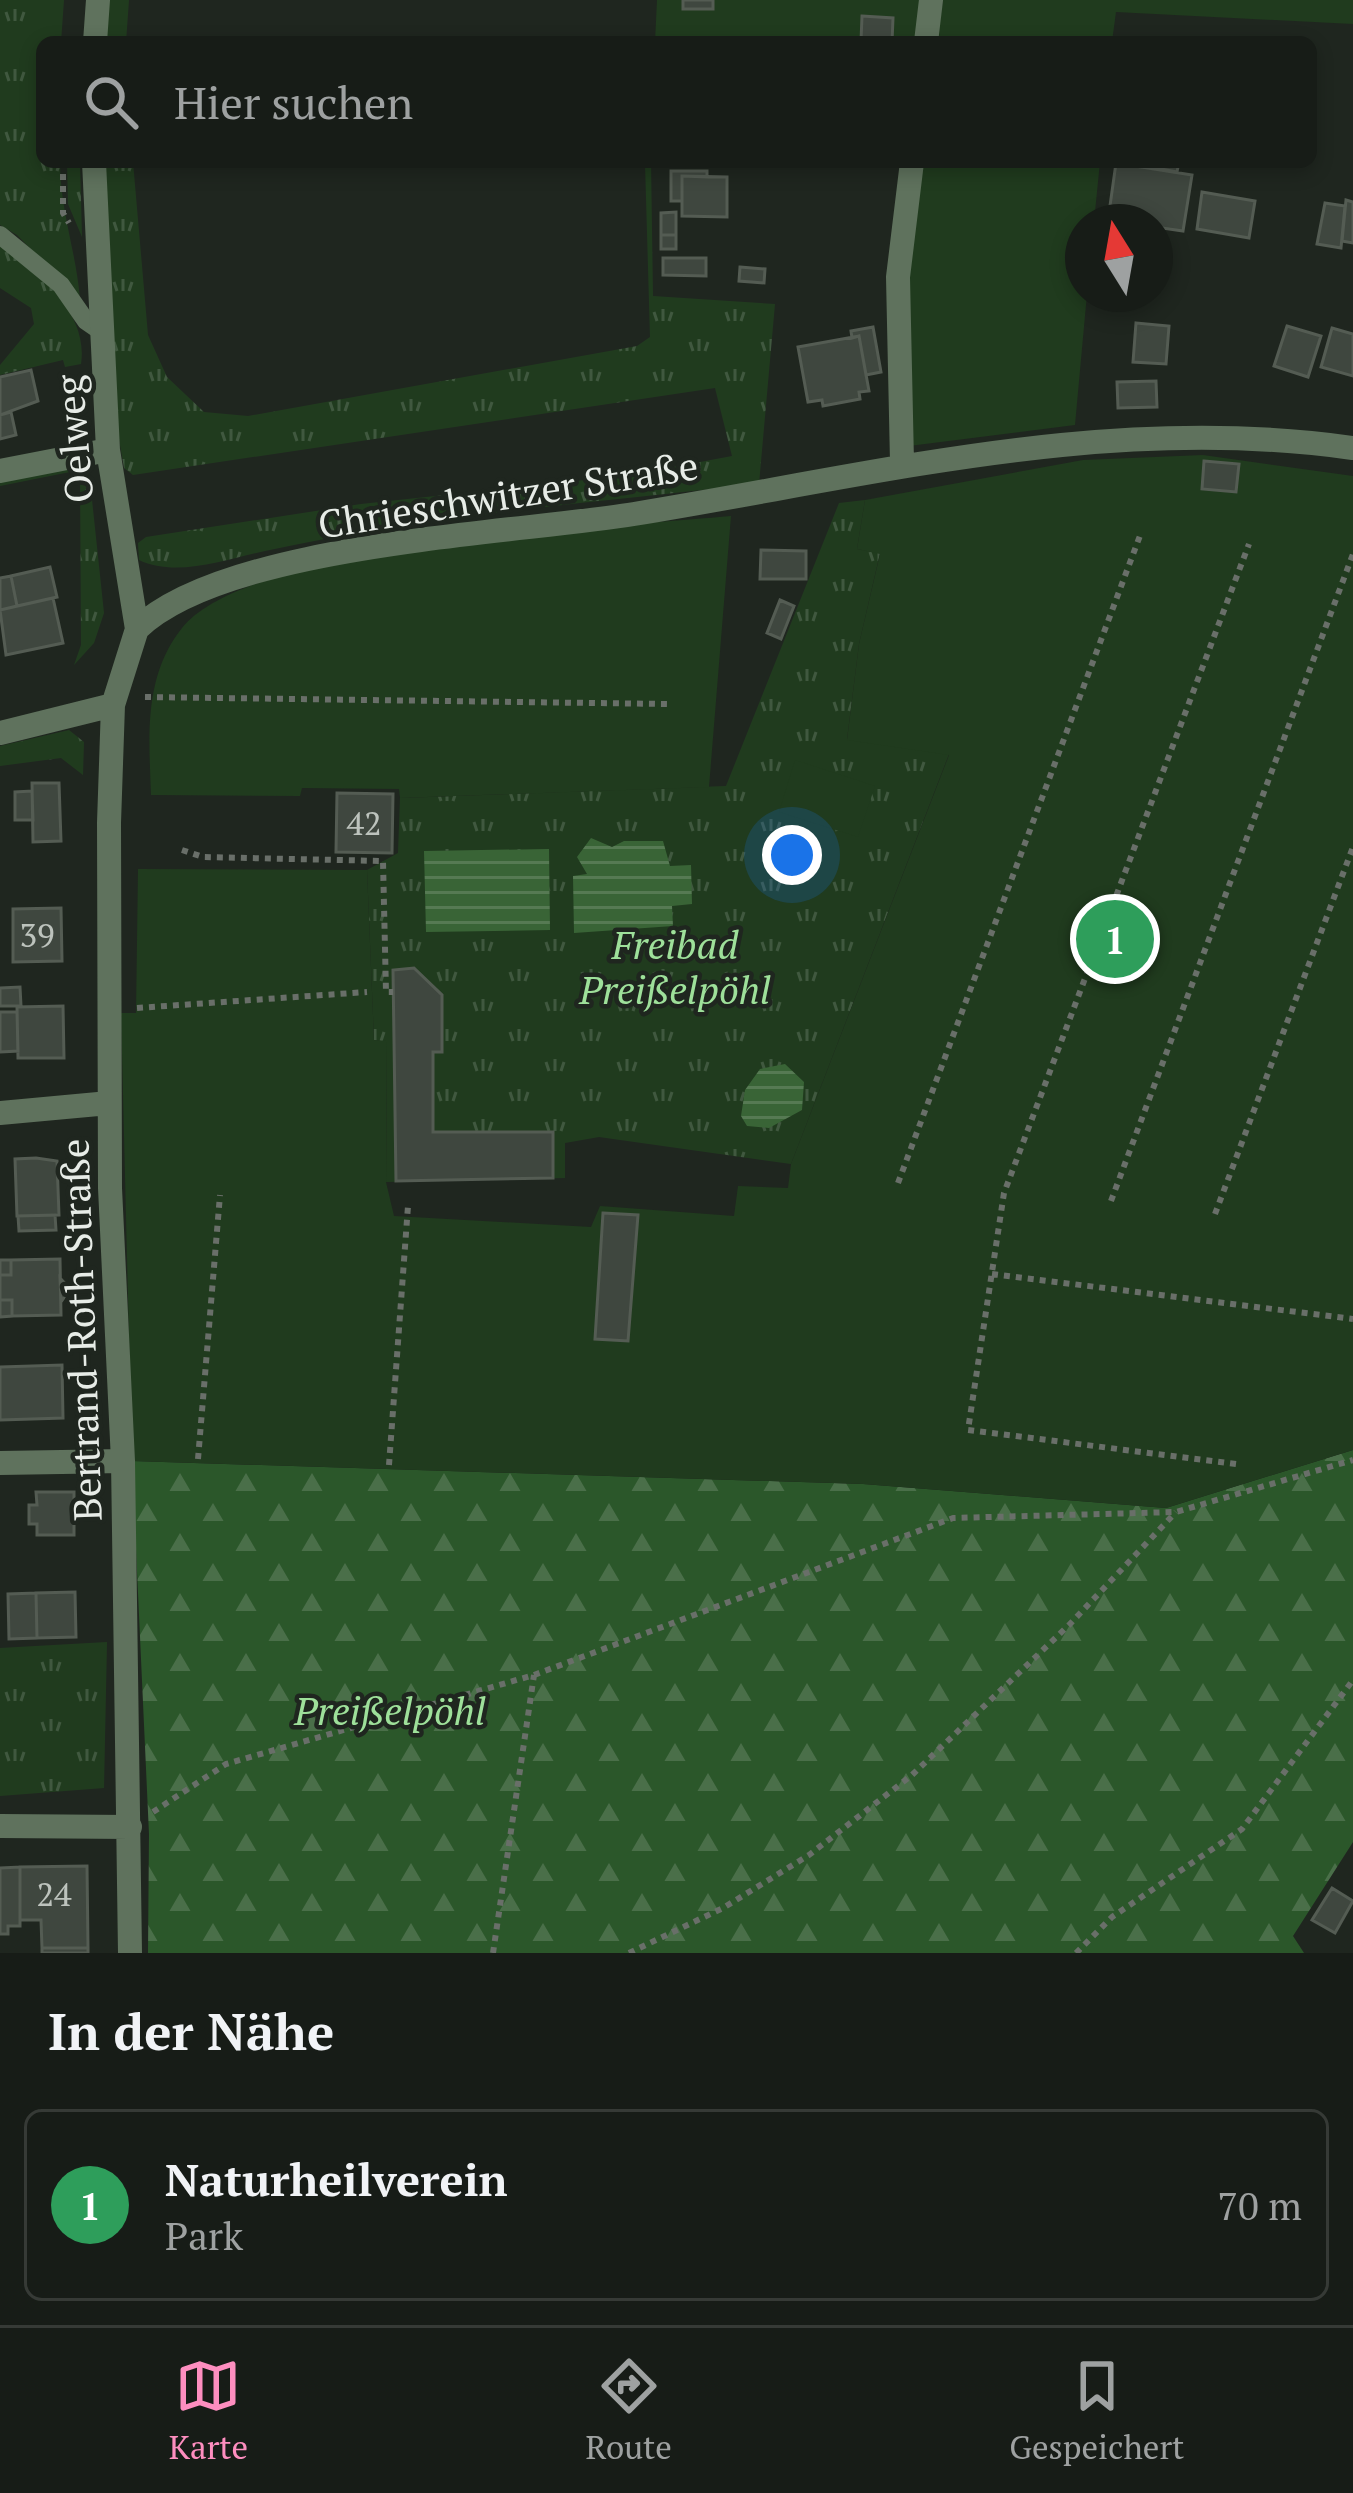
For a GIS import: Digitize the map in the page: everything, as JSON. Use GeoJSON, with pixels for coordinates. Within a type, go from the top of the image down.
{"type":"FeatureCollection","features":[{"type":"Feature","properties":{"kind":"street"},"geometry":{"type":"LineString","coordinates":[[95,36],[98,0]]}},
{"type":"Feature","properties":{"kind":"street"},"geometry":{"type":"LineString","coordinates":[[927,36],[932,0]]}},
{"type":"Feature","properties":{"kind":"street","name":"Oelweg"},"geometry":{"type":"LineString","coordinates":[[94,168],[108,450],[137,629],[112,705]]}},
{"type":"Feature","properties":{"kind":"street"},"geometry":{"type":"LineString","coordinates":[[902,462],[898,277],[911,168]]}},
{"type":"Feature","properties":{"kind":"street","name":"Chrieschwitzer Straße"},"geometry":{"type":"LineString","coordinates":[[137,629],[160,607],[204,588],[369,548],[633,514],[902,462],[1100,440],[1242,437],[1353,448]]}},
{"type":"Feature","properties":{"kind":"street"},"geometry":{"type":"LineString","coordinates":[[0,471],[108,450]]}},
{"type":"Feature","properties":{"kind":"street"},"geometry":{"type":"LineString","coordinates":[[0,734],[112,705]]}},
{"type":"Feature","properties":{"kind":"street","name":"Bertrand-Roth-Straße"},"geometry":{"type":"LineString","coordinates":[[112,705],[109,1103],[123,1461],[130,1953]]}},
{"type":"Feature","properties":{"kind":"street"},"geometry":{"type":"LineString","coordinates":[[0,1113],[109,1103]]}},
{"type":"Feature","properties":{"kind":"street"},"geometry":{"type":"LineString","coordinates":[[0,1463],[123,1461]]}},
{"type":"Feature","properties":{"kind":"street"},"geometry":{"type":"LineString","coordinates":[[0,1826],[130,1827]]}},
{"type":"Feature","properties":{"kind":"lane"},"geometry":{"type":"LineString","coordinates":[[0,235],[61,285],[86,321],[102,332]]}},
{"type":"Feature","properties":{"kind":"path"},"geometry":{"type":"LineString","coordinates":[[898,1184],[1141,532]]}},
{"type":"Feature","properties":{"kind":"path"},"geometry":{"type":"LineString","coordinates":[[1236,1465],[968,1430],[1004,1192],[1249,544]]}},
{"type":"Feature","properties":{"kind":"path"},"geometry":{"type":"LineString","coordinates":[[1111,1201],[1353,554]]}},
{"type":"Feature","properties":{"kind":"path"},"geometry":{"type":"LineString","coordinates":[[112,705],[151,695],[667,704]]}},
{"type":"Feature","properties":{"kind":"path"},"geometry":{"type":"LineString","coordinates":[[1215,1214],[1353,847]]}},
{"type":"Feature","properties":{"kind":"path"},"geometry":{"type":"LineString","coordinates":[[182,850],[203,857],[383,861],[386,992],[393,992]]}},
{"type":"Feature","properties":{"kind":"path"},"geometry":{"type":"LineString","coordinates":[[109,1008],[367,992]]}},
{"type":"Feature","properties":{"kind":"path"},"geometry":{"type":"LineString","coordinates":[[198,1459],[220,1195]]}},
{"type":"Feature","properties":{"kind":"path"},"geometry":{"type":"LineString","coordinates":[[389,1465],[407,1206]]}},
{"type":"Feature","properties":{"kind":"path"},"geometry":{"type":"LineString","coordinates":[[992,1274],[1353,1319]]}},
{"type":"Feature","properties":{"kind":"path"},"geometry":{"type":"LineString","coordinates":[[130,1827],[226,1764],[535,1675],[953,1518],[1176,1513],[1353,1460]]}},
{"type":"Feature","properties":{"kind":"path"},"geometry":{"type":"LineString","coordinates":[[629,1953],[723,1908],[809,1855],[912,1775],[1069,1625],[1176,1513]]}},
{"type":"Feature","properties":{"kind":"path"},"geometry":{"type":"LineString","coordinates":[[493,1953],[535,1675]]}},
{"type":"Feature","properties":{"kind":"path"},"geometry":{"type":"LineString","coordinates":[[1076,1953],[1112,1917],[1242,1829],[1353,1680]]}},
{"type":"Feature","properties":{"kind":"green space"},"geometry":{"type":"Polygon","coordinates":[[[0,0],[64,0],[61,36],[36,36],[36,168],[61,168],[80,299],[17,235],[0,225],[0,0]]]}},
{"type":"Feature","properties":{"kind":"green space"},"geometry":{"type":"Polygon","coordinates":[[[104,0],[129,0],[126,36],[102,36],[104,0]]]}},
{"type":"Feature","properties":{"kind":"green space"},"geometry":{"type":"Polygon","coordinates":[[[657,0],[920,0],[916,36],[655,36],[657,0]]]}},
{"type":"Feature","properties":{"kind":"green space"},"geometry":{"type":"Polygon","coordinates":[[[943,0],[1353,0],[1353,24],[1116,12],[1113,36],[938,36],[943,0]]]}},
{"type":"Feature","properties":{"kind":"green space"},"geometry":{"type":"Polygon","coordinates":[[[67,168],[80,168],[82,237],[68,204],[67,168]]]}},
{"type":"Feature","properties":{"kind":"green space"},"geometry":{"type":"Polygon","coordinates":[[[101,168],[134,168],[148,335],[167,377],[204,412],[248,416],[637,346],[650,337],[645,168],[651,168],[653,296],[775,304],[759,484],[449,519],[202,565],[169,567],[139,560],[138,543],[146,537],[361,504],[631,475],[732,456],[715,388],[133,475],[124,468],[117,428],[101,168]]]}},
{"type":"Feature","properties":{"kind":"green space"},"geometry":{"type":"Polygon","coordinates":[[[921,168],[1099,168],[1096,204],[1065,204],[1065,312],[1085,312],[1075,425],[909,446],[909,269],[921,168]]]}},
{"type":"Feature","properties":{"kind":"green space"},"geometry":{"type":"Polygon","coordinates":[[[0,239],[44,279],[68,310],[77,327],[81,364],[65,367],[63,360],[0,375],[0,365],[34,324],[31,308],[0,288],[0,239]]]}},
{"type":"Feature","properties":{"kind":"green space"},"geometry":{"type":"Polygon","coordinates":[[[1203,455],[1353,476],[1353,1450],[1166,1508],[863,1484],[132,1461],[121,1013],[136,1013],[138,869],[367,870],[374,1040],[387,1041],[386,1182],[394,1216],[591,1227],[600,1206],[734,1216],[738,1186],[788,1188],[791,1164],[949,755],[847,740],[859,644],[880,554],[857,549],[865,500],[1083,460],[1203,455]]]}},
{"type":"Feature","properties":{"kind":"green space"},"geometry":{"type":"Polygon","coordinates":[[[88,462],[104,613],[94,643],[74,665],[81,645],[80,470],[0,486],[0,478],[88,462]]]}},
{"type":"Feature","properties":{"kind":"green space","name":"Freibad Preißelpöhl"},"geometry":{"type":"Polygon","coordinates":[[[865,500],[857,549],[880,553],[859,644],[847,739],[949,754],[791,1164],[599,1137],[565,1143],[565,1178],[386,1182],[387,1042],[374,1040],[367,870],[398,853],[400,798],[726,786],[839,503],[865,500]]]}},
{"type":"Feature","properties":{"kind":"green space"},"geometry":{"type":"Polygon","coordinates":[[[731,516],[709,787],[400,798],[399,789],[302,788],[300,796],[151,795],[151,708],[160,667],[182,628],[221,599],[281,576],[439,544],[731,516]]]}},
{"type":"Feature","properties":{"kind":"green space"},"geometry":{"type":"Polygon","coordinates":[[[69,730],[84,742],[83,775],[61,758],[0,766],[0,746],[69,730]]]}},
{"type":"Feature","properties":{"kind":"green space"},"geometry":{"type":"Polygon","coordinates":[[[795,760],[875,786],[858,837],[779,812],[795,760]]]}},
{"type":"Feature","properties":{"kind":"green space","name":"Preißelpöhl"},"geometry":{"type":"Polygon","coordinates":[[[1353,1450],[1353,1842],[1293,1936],[1304,1953],[148,1953],[149,1834],[132,1461],[863,1484],[1166,1508],[1353,1450]]]}},
{"type":"Feature","properties":{"kind":"green space"},"geometry":{"type":"Polygon","coordinates":[[[107,1642],[104,1788],[0,1796],[0,1648],[107,1642]]]}},
{"type":"Feature","properties":{"kind":"shaded area"},"geometry":{"type":"Polygon","coordinates":[[[591,838],[612,847],[624,841],[663,841],[670,866],[691,865],[692,904],[672,906],[673,926],[574,933],[573,876],[587,874],[577,857],[591,838]]]}},
{"type":"Feature","properties":{"kind":"shaded area"},"geometry":{"type":"Polygon","coordinates":[[[549,849],[550,930],[426,932],[424,851],[549,849]]]}},
{"type":"Feature","properties":{"kind":"shaded area"},"geometry":{"type":"Polygon","coordinates":[[[785,1064],[804,1082],[802,1110],[769,1128],[747,1126],[741,1116],[745,1090],[760,1069],[785,1064]]]}},
{"type":"Feature","properties":{"kind":"building"},"geometry":{"type":"Polygon","coordinates":[[[683,0],[713,0],[713,9],[683,9],[683,0]]]}},
{"type":"Feature","properties":{"kind":"building"},"geometry":{"type":"Polygon","coordinates":[[[862,16],[893,18],[892,36],[861,36],[862,16]]]}},
{"type":"Feature","properties":{"kind":"building"},"geometry":{"type":"Polygon","coordinates":[[[1115,168],[1192,175],[1183,231],[1173,230],[1173,204],[1110,204],[1115,168]]]}},
{"type":"Feature","properties":{"kind":"building"},"geometry":{"type":"Polygon","coordinates":[[[671,171],[707,171],[707,177],[682,176],[682,201],[671,201],[671,171]]]}},
{"type":"Feature","properties":{"kind":"building"},"geometry":{"type":"Polygon","coordinates":[[[682,176],[727,177],[727,217],[682,216],[682,176]]]}},
{"type":"Feature","properties":{"kind":"building"},"geometry":{"type":"Polygon","coordinates":[[[1202,192],[1255,201],[1249,238],[1197,229],[1202,192]]]}},
{"type":"Feature","properties":{"kind":"building"},"geometry":{"type":"Polygon","coordinates":[[[1346,200],[1353,202],[1353,243],[1342,241],[1346,200]]]}},
{"type":"Feature","properties":{"kind":"building"},"geometry":{"type":"Polygon","coordinates":[[[1325,203],[1345,206],[1341,248],[1317,244],[1325,203]]]}},
{"type":"Feature","properties":{"kind":"building"},"geometry":{"type":"Polygon","coordinates":[[[676,212],[676,235],[661,235],[661,213],[676,212]]]}},
{"type":"Feature","properties":{"kind":"building"},"geometry":{"type":"Polygon","coordinates":[[[661,235],[676,235],[676,249],[661,249],[661,235]]]}},
{"type":"Feature","properties":{"kind":"building"},"geometry":{"type":"Polygon","coordinates":[[[663,258],[706,258],[706,276],[663,275],[663,258]]]}},
{"type":"Feature","properties":{"kind":"building"},"geometry":{"type":"Polygon","coordinates":[[[740,267],[765,269],[764,283],[739,281],[740,267]]]}},
{"type":"Feature","properties":{"kind":"building"},"geometry":{"type":"Polygon","coordinates":[[[1136,323],[1169,326],[1166,364],[1133,362],[1136,323]]]}},
{"type":"Feature","properties":{"kind":"building"},"geometry":{"type":"Polygon","coordinates":[[[1287,326],[1321,336],[1308,377],[1274,366],[1287,326]]]}},
{"type":"Feature","properties":{"kind":"building"},"geometry":{"type":"Polygon","coordinates":[[[873,327],[881,372],[866,375],[859,336],[852,338],[851,331],[873,327]]]}},
{"type":"Feature","properties":{"kind":"building"},"geometry":{"type":"Polygon","coordinates":[[[1332,328],[1353,334],[1353,376],[1321,367],[1332,328]]]}},
{"type":"Feature","properties":{"kind":"building"},"geometry":{"type":"Polygon","coordinates":[[[859,336],[869,391],[859,392],[860,399],[823,406],[822,400],[808,402],[798,347],[859,336]]]}},
{"type":"Feature","properties":{"kind":"building"},"geometry":{"type":"Polygon","coordinates":[[[31,370],[38,401],[0,415],[0,377],[31,370]]]}},
{"type":"Feature","properties":{"kind":"building"},"geometry":{"type":"Polygon","coordinates":[[[1156,381],[1157,407],[1118,408],[1117,382],[1156,381]]]}},
{"type":"Feature","properties":{"kind":"building"},"geometry":{"type":"Polygon","coordinates":[[[11,412],[16,435],[0,439],[0,415],[11,412]]]}},
{"type":"Feature","properties":{"kind":"building"},"geometry":{"type":"Polygon","coordinates":[[[1204,461],[1239,464],[1236,492],[1202,489],[1204,461]]]}},
{"type":"Feature","properties":{"kind":"building"},"geometry":{"type":"Polygon","coordinates":[[[761,550],[806,551],[806,579],[760,579],[761,550]]]}},
{"type":"Feature","properties":{"kind":"building"},"geometry":{"type":"Polygon","coordinates":[[[50,567],[57,597],[17,606],[11,576],[50,567]]]}},
{"type":"Feature","properties":{"kind":"building"},"geometry":{"type":"Polygon","coordinates":[[[11,576],[17,606],[0,610],[0,578],[11,576]]]}},
{"type":"Feature","properties":{"kind":"building"},"geometry":{"type":"Polygon","coordinates":[[[53,598],[63,643],[6,655],[0,610],[53,598]]]}},
{"type":"Feature","properties":{"kind":"building"},"geometry":{"type":"Polygon","coordinates":[[[780,600],[794,606],[781,639],[767,633],[780,600]]]}},
{"type":"Feature","properties":{"kind":"building"},"geometry":{"type":"Polygon","coordinates":[[[32,783],[59,783],[61,841],[33,842],[32,783]]]}},
{"type":"Feature","properties":{"kind":"building"},"geometry":{"type":"Polygon","coordinates":[[[32,791],[33,820],[15,820],[15,792],[32,791]]]}},
{"type":"Feature","properties":{"kind":"building"},"geometry":{"type":"Polygon","coordinates":[[[337,793],[393,794],[392,853],[336,852],[337,793]]]}},
{"type":"Feature","properties":{"kind":"building"},"geometry":{"type":"Polygon","coordinates":[[[61,908],[62,961],[13,962],[13,909],[61,908]]]}},
{"type":"Feature","properties":{"kind":"building"},"geometry":{"type":"Polygon","coordinates":[[[414,968],[442,995],[442,1052],[433,1052],[433,1132],[553,1132],[553,1178],[396,1181],[393,970],[414,968]]]}},
{"type":"Feature","properties":{"kind":"building"},"geometry":{"type":"Polygon","coordinates":[[[20,987],[21,1006],[0,1006],[0,988],[20,987]]]}},
{"type":"Feature","properties":{"kind":"building"},"geometry":{"type":"Polygon","coordinates":[[[63,1006],[64,1058],[18,1058],[17,1007],[63,1006]]]}},
{"type":"Feature","properties":{"kind":"building"},"geometry":{"type":"Polygon","coordinates":[[[0,1012],[17,1012],[18,1051],[0,1052],[0,1012]]]}},
{"type":"Feature","properties":{"kind":"building"},"geometry":{"type":"Polygon","coordinates":[[[15,1159],[57,1161],[59,1215],[17,1216],[15,1159]]]}},
{"type":"Feature","properties":{"kind":"building"},"geometry":{"type":"Polygon","coordinates":[[[603,1213],[638,1215],[628,1341],[595,1339],[603,1213]]]}},
{"type":"Feature","properties":{"kind":"building"},"geometry":{"type":"Polygon","coordinates":[[[55,1215],[56,1230],[19,1231],[18,1216],[55,1215]]]}},
{"type":"Feature","properties":{"kind":"building"},"geometry":{"type":"Polygon","coordinates":[[[60,1259],[61,1315],[12,1316],[12,1300],[0,1300],[0,1275],[11,1275],[11,1260],[60,1259]]]}},
{"type":"Feature","properties":{"kind":"building"},"geometry":{"type":"Polygon","coordinates":[[[0,1260],[11,1260],[11,1275],[0,1275],[0,1260]]]}},
{"type":"Feature","properties":{"kind":"building"},"geometry":{"type":"Polygon","coordinates":[[[60,1278],[70,1289],[61,1302],[60,1278]]]}},
{"type":"Feature","properties":{"kind":"building"},"geometry":{"type":"Polygon","coordinates":[[[0,1300],[12,1300],[12,1316],[0,1317],[0,1300]]]}},
{"type":"Feature","properties":{"kind":"building"},"geometry":{"type":"Polygon","coordinates":[[[62,1365],[63,1418],[0,1420],[0,1367],[62,1365]]]}},
{"type":"Feature","properties":{"kind":"building"},"geometry":{"type":"Polygon","coordinates":[[[36,1492],[74,1492],[74,1535],[37,1535],[37,1524],[29,1524],[29,1505],[37,1505],[36,1492]]]}},
{"type":"Feature","properties":{"kind":"building"},"geometry":{"type":"Polygon","coordinates":[[[75,1592],[76,1637],[37,1638],[36,1593],[75,1592]]]}},
{"type":"Feature","properties":{"kind":"building"},"geometry":{"type":"Polygon","coordinates":[[[36,1593],[37,1638],[9,1639],[8,1594],[36,1593]]]}},
{"type":"Feature","properties":{"kind":"building"},"geometry":{"type":"Polygon","coordinates":[[[87,1866],[88,1948],[42,1948],[41,1920],[20,1920],[20,1867],[87,1866]]]}},
{"type":"Feature","properties":{"kind":"building"},"geometry":{"type":"Polygon","coordinates":[[[20,1867],[20,1926],[8,1926],[8,1934],[0,1934],[0,1868],[20,1867]]]}},
{"type":"Feature","properties":{"kind":"building"},"geometry":{"type":"Polygon","coordinates":[[[1332,1888],[1353,1901],[1335,1933],[1312,1920],[1332,1888]]]}},
{"type":"Feature","properties":{"kind":"building"},"geometry":{"type":"Polygon","coordinates":[[[42,1948],[88,1948],[88,1953],[42,1953],[42,1948]]]}},
{"type":"Feature","properties":{"kind":"place","name":"Naturheilverein"},"geometry":{"type":"Point","coordinates":[1115,939]}}]}
